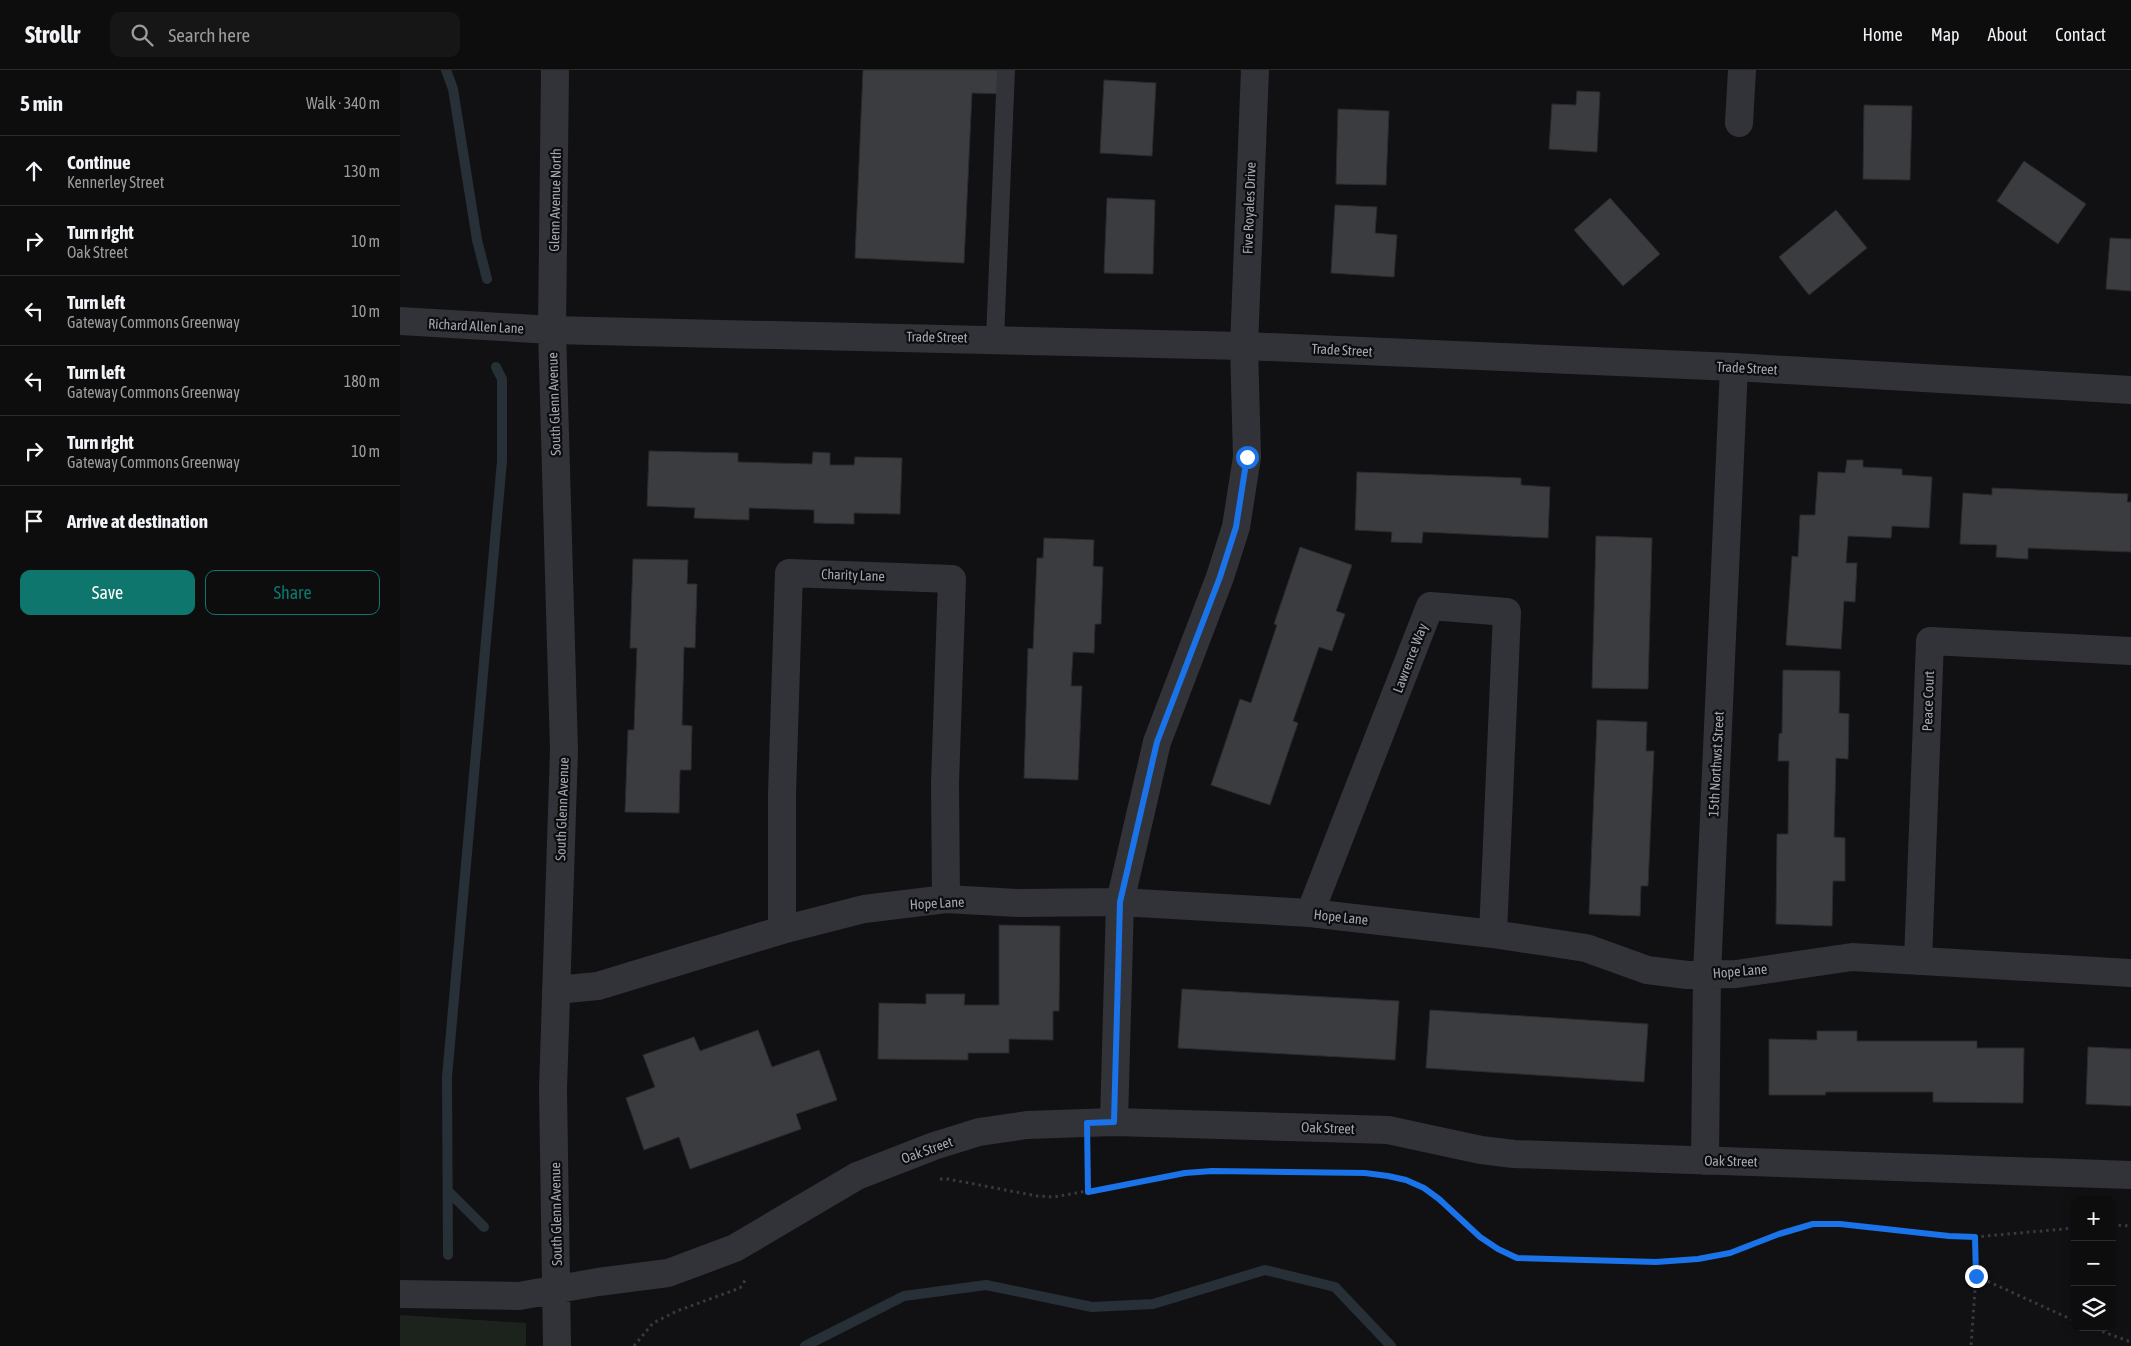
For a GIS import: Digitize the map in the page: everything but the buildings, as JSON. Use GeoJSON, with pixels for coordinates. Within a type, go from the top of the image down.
{"type":"FeatureCollection","features":[{"type":"Feature","properties":{"kind":"street","name":"Glenn Avenue North"},"geometry":{"type":"LineString","coordinates":[[552,330],[555,70]]}},
{"type":"Feature","properties":{"kind":"street","name":"Five Royales Drive"},"geometry":{"type":"LineString","coordinates":[[1114,1122],[1120,902],[1157,742],[1220,577],[1236,527],[1247,457],[1244,346],[1255,70]]}},
{"type":"Feature","properties":{"kind":"street"},"geometry":{"type":"LineString","coordinates":[[1739,123],[1742,70]]}},
{"type":"Feature","properties":{"kind":"street","name":"Richard Allen Lane"},"geometry":{"type":"LineString","coordinates":[[400,321],[552,330]]}},
{"type":"Feature","properties":{"kind":"street","name":"Trade Street"},"geometry":{"type":"LineString","coordinates":[[552,330],[995,338],[1244,346],[1734,367],[2131,390]]}},
{"type":"Feature","properties":{"kind":"street","name":"South Glenn Avenue"},"geometry":{"type":"LineString","coordinates":[[552,330],[564,750],[553,1089],[557,1346]]}},
{"type":"Feature","properties":{"kind":"street","name":"15th Northwst Street"},"geometry":{"type":"LineString","coordinates":[[1705,1161],[1707,974],[1734,367]]}},
{"type":"Feature","properties":{"kind":"street","name":"Charity Lane"},"geometry":{"type":"LineString","coordinates":[[782,930],[782,794],[790,573],[952,578],[945,783],[946,899]]}},
{"type":"Feature","properties":{"kind":"street","name":"Lawrence Way"},"geometry":{"type":"LineString","coordinates":[[1310,913],[1430,606],[1507,612],[1493,934]]}},
{"type":"Feature","properties":{"kind":"street","name":"Peace Court"},"geometry":{"type":"LineString","coordinates":[[1918,961],[1930,641],[2131,651]]}},
{"type":"Feature","properties":{"kind":"street","name":"Hope Lane"},"geometry":{"type":"LineString","coordinates":[[556,990],[598,986],[782,930],[864,909],[946,899],[1018,903],[1120,902],[1310,913],[1493,934],[1586,948],[1647,970],[1687,975],[1736,974],[1852,957],[2131,973]]}},
{"type":"Feature","properties":{"kind":"street","name":"Oak Street"},"geometry":{"type":"LineString","coordinates":[[400,1294],[519,1296],[557,1288],[668,1273],[702,1262],[735,1248],[857,1176],[934,1146],[979,1132],[1027,1125],[1114,1122],[1388,1130],[1481,1150],[1514,1154],[2131,1175]]}},
{"type":"Feature","properties":{"kind":"lane"},"geometry":{"type":"LineString","coordinates":[[995,338],[1006,70]]}},
{"type":"Feature","properties":{"kind":"path"},"geometry":{"type":"LineString","coordinates":[[1087,1123],[1088,1192]]}},
{"type":"Feature","properties":{"kind":"path"},"geometry":{"type":"LineString","coordinates":[[934,1180],[948,1179],[1037,1196],[1054,1197],[1185,1173],[1212,1171],[1365,1173],[1406,1180],[1424,1188],[1439,1199],[1480,1237],[1498,1249],[1517,1258],[1552,1260],[1656,1262],[1698,1259],[1730,1253],[1787,1231],[1813,1224],[1840,1224],[1975,1237],[2071,1228]]}},
{"type":"Feature","properties":{"kind":"path"},"geometry":{"type":"LineString","coordinates":[[2116,1225],[2131,1226]]}},
{"type":"Feature","properties":{"kind":"path"},"geometry":{"type":"LineString","coordinates":[[1971,1346],[1976,1276],[1975,1237]]}},
{"type":"Feature","properties":{"kind":"path"},"geometry":{"type":"LineString","coordinates":[[1976,1276],[2071,1318]]}},
{"type":"Feature","properties":{"kind":"path"},"geometry":{"type":"LineString","coordinates":[[634,1346],[652,1323],[740,1288],[748,1277]]}},
{"type":"Feature","properties":{"kind":"path"},"geometry":{"type":"LineString","coordinates":[[2101,1331],[2131,1342]]}},
{"type":"Feature","properties":{"kind":"shaded area"},"geometry":{"type":"Polygon","coordinates":[[[400,1315],[526,1323],[526,1346],[400,1346],[400,1315]]]}},
{"type":"Feature","properties":{"kind":"waterway"},"geometry":{"type":"LineString","coordinates":[[446,70],[453,89],[477,240],[487,279]]}},
{"type":"Feature","properties":{"kind":"waterway"},"geometry":{"type":"LineString","coordinates":[[448,1255],[447,1077],[502,461],[502,379],[496,367]]}},
{"type":"Feature","properties":{"kind":"waterway"},"geometry":{"type":"LineString","coordinates":[[448,1191],[484,1227]]}},
{"type":"Feature","properties":{"kind":"waterway"},"geometry":{"type":"LineString","coordinates":[[805,1346],[904,1296],[986,1285],[1092,1307],[1153,1304],[1265,1270],[1335,1287],[1391,1346]]}},
{"type":"Feature","properties":{"kind":"route"},"geometry":{"type":"LineString","coordinates":[[1247,457],[1236,527],[1220,577],[1157,742],[1120,902],[1114,1062],[1114,1122],[1087,1123],[1088,1192],[1185,1173],[1212,1171],[1365,1173],[1406,1180],[1424,1188],[1439,1199],[1480,1237],[1498,1249],[1517,1258],[1656,1262],[1698,1259],[1730,1253],[1795,1228],[1813,1224],[1840,1224],[1914,1233],[1975,1237],[1976,1276]]}}]}
